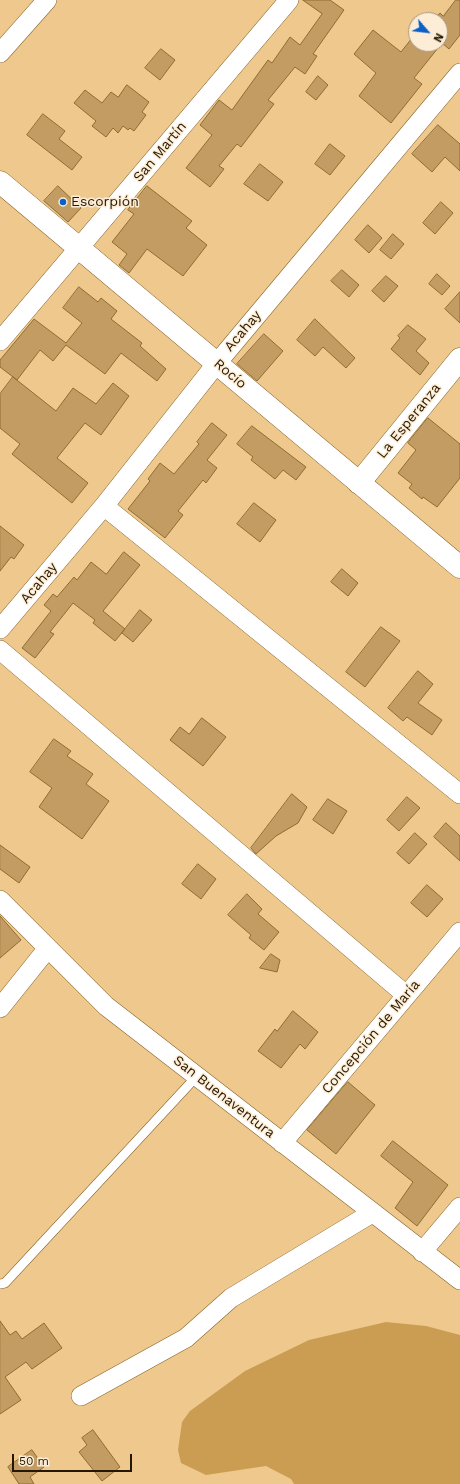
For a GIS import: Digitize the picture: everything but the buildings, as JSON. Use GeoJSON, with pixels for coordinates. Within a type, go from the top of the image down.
{"type":"FeatureCollection","features":[{"type":"Feature","properties":{"kind":"main road","name":"Rocío"},"geometry":{"type":"LineString","coordinates":[[0,182],[460,567]]}},
{"type":"Feature","properties":{"kind":"main road","name":"La Esperanza"},"geometry":{"type":"LineString","coordinates":[[359,483],[460,359]]}},
{"type":"Feature","properties":{"kind":"street"},"geometry":{"type":"LineString","coordinates":[[0,53],[46,0]]}},
{"type":"Feature","properties":{"kind":"street","name":"San Martín"},"geometry":{"type":"LineString","coordinates":[[0,341],[289,0]]}},
{"type":"Feature","properties":{"kind":"street","name":"Acahay"},"geometry":{"type":"LineString","coordinates":[[0,629],[104,506],[217,363],[460,73]]}},
{"type":"Feature","properties":{"kind":"street"},"geometry":{"type":"LineString","coordinates":[[104,506],[460,794]]}},
{"type":"Feature","properties":{"kind":"street"},"geometry":{"type":"LineString","coordinates":[[0,650],[406,995]]}},
{"type":"Feature","properties":{"kind":"street","name":"San Buenaventura"},"geometry":{"type":"LineString","coordinates":[[0,900],[106,1006],[460,1280]]}},
{"type":"Feature","properties":{"kind":"street","name":"Concepción de María"},"geometry":{"type":"LineString","coordinates":[[282,1143],[460,932]]}},
{"type":"Feature","properties":{"kind":"street"},"geometry":{"type":"LineString","coordinates":[[0,1008],[48,948]]}},
{"type":"Feature","properties":{"kind":"street"},"geometry":{"type":"LineString","coordinates":[[422,1252],[460,1207]]}},
{"type":"Feature","properties":{"kind":"street"},"geometry":{"type":"LineString","coordinates":[[81,1396],[186,1338],[231,1298],[372,1213]]}},
{"type":"Feature","properties":{"kind":"lane"},"geometry":{"type":"LineString","coordinates":[[0,1284],[5,1283],[197,1076]]}},
{"type":"Feature","properties":{"kind":"shaded area"},"geometry":{"type":"Polygon","coordinates":[[[386,1322],[426,1326],[460,1335],[460,1484],[294,1484],[291,1479],[266,1466],[206,1475],[181,1463],[178,1450],[182,1422],[190,1411],[245,1371],[309,1340],[386,1322]]]}},
{"type":"Feature","properties":{"kind":"place","name":"Escorpión"},"geometry":{"type":"Point","coordinates":[63,202]}}]}
